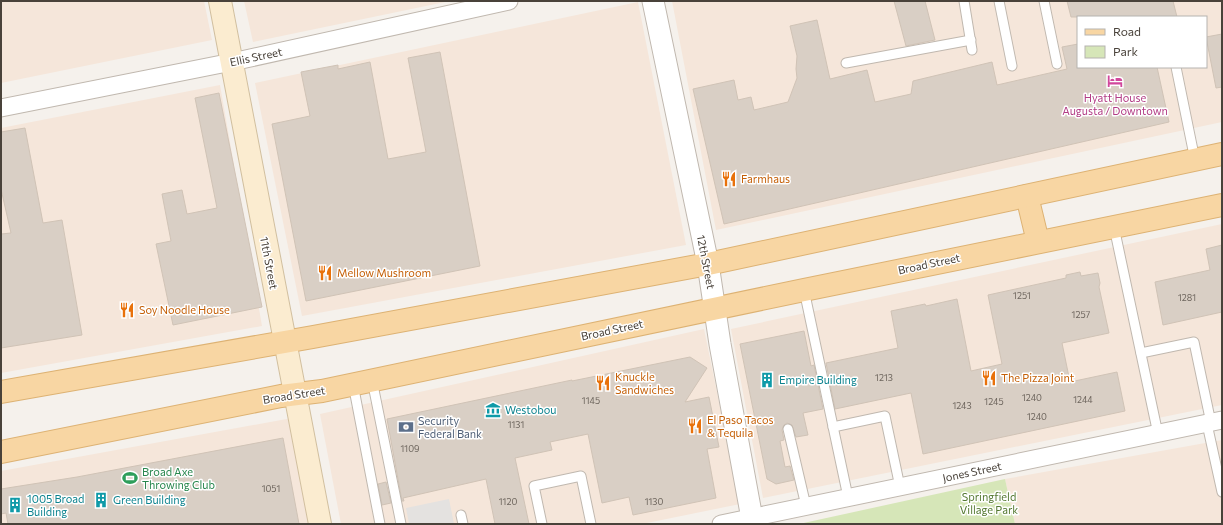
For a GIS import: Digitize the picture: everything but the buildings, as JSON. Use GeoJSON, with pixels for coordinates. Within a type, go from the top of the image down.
{"type":"FeatureCollection","features":[{"type":"Feature","properties":{"kind":"main road","name":"11th Street"},"geometry":{"type":"LineString","coordinates":[[220,1],[320,524]]}},
{"type":"Feature","properties":{"kind":"main road"},"geometry":{"type":"LineString","coordinates":[[1,392],[284,342],[708,264],[1222,154]]}},
{"type":"Feature","properties":{"kind":"main road"},"geometry":{"type":"LineString","coordinates":[[1027,196],[1038,242]]}},
{"type":"Feature","properties":{"kind":"main road","name":"Broad Street"},"geometry":{"type":"LineString","coordinates":[[1,452],[322,391],[715,308],[1222,205]]}},
{"type":"Feature","properties":{"kind":"street","name":"Ellis Street"},"geometry":{"type":"LineString","coordinates":[[1,108],[232,62],[509,1]]}},
{"type":"Feature","properties":{"kind":"street","name":"12th Street"},"geometry":{"type":"LineString","coordinates":[[653,1],[708,264],[720,344],[752,521]]}},
{"type":"Feature","properties":{"kind":"street","name":"Jones Street"},"geometry":{"type":"LineString","coordinates":[[721,524],[752,521],[806,506],[1213,422]]}},
{"type":"Feature","properties":{"kind":"lane"},"geometry":{"type":"LineString","coordinates":[[846,63],[972,45],[964,1]]}},
{"type":"Feature","properties":{"kind":"lane"},"geometry":{"type":"LineString","coordinates":[[999,1],[1012,66]]}},
{"type":"Feature","properties":{"kind":"lane"},"geometry":{"type":"LineString","coordinates":[[1044,1],[1057,64]]}},
{"type":"Feature","properties":{"kind":"lane"},"geometry":{"type":"LineString","coordinates":[[1176,68],[1195,160]]}},
{"type":"Feature","properties":{"kind":"lane"},"geometry":{"type":"LineString","coordinates":[[1114,227],[1158,434]]}},
{"type":"Feature","properties":{"kind":"lane"},"geometry":{"type":"LineString","coordinates":[[804,290],[848,498]]}},
{"type":"Feature","properties":{"kind":"lane"},"geometry":{"type":"LineString","coordinates":[[1141,353],[1194,342],[1213,422],[1222,492]]}},
{"type":"Feature","properties":{"kind":"lane"},"geometry":{"type":"LineString","coordinates":[[363,382],[380,524]]}},
{"type":"Feature","properties":{"kind":"lane"},"geometry":{"type":"LineString","coordinates":[[363,382],[401,524]]}},
{"type":"Feature","properties":{"kind":"lane"},"geometry":{"type":"LineString","coordinates":[[833,427],[885,416],[900,487]]}},
{"type":"Feature","properties":{"kind":"lane"},"geometry":{"type":"LineString","coordinates":[[788,429],[806,506]]}},
{"type":"Feature","properties":{"kind":"lane"},"geometry":{"type":"LineString","coordinates":[[542,524],[534,486],[581,476],[591,524]]}},
{"type":"Feature","properties":{"kind":"shaded area"},"geometry":{"type":"Polygon","coordinates":[[[1,1],[204,1],[212,40],[1,83],[1,1]]]}},
{"type":"Feature","properties":{"kind":"shaded area"},"geometry":{"type":"Polygon","coordinates":[[[244,1],[450,1],[253,42],[244,1]]]}},
{"type":"Feature","properties":{"kind":"shaded area"},"geometry":{"type":"Polygon","coordinates":[[[672,1],[1222,1],[1222,122],[716,230],[672,1]]]}},
{"type":"Feature","properties":{"kind":"shaded area"},"geometry":{"type":"Polygon","coordinates":[[[638,2],[686,245],[302,316],[255,83],[638,2]]]}},
{"type":"Feature","properties":{"kind":"shaded area"},"geometry":{"type":"Polygon","coordinates":[[[220,85],[262,326],[1,373],[1,128],[220,85]]]}},
{"type":"Feature","properties":{"kind":"shaded area"},"geometry":{"type":"Polygon","coordinates":[[[1222,224],[1222,405],[763,498],[731,329],[1222,224]]]}},
{"type":"Feature","properties":{"kind":"shaded area"},"geometry":{"type":"Polygon","coordinates":[[[704,329],[740,504],[642,524],[341,524],[320,414],[704,329]]]}},
{"type":"Feature","properties":{"kind":"shaded area"},"geometry":{"type":"Polygon","coordinates":[[[292,418],[309,524],[1,524],[1,471],[292,418]]]}},
{"type":"Feature","properties":{"kind":"shaded area"},"geometry":{"type":"Polygon","coordinates":[[[1222,440],[1222,524],[1015,524],[1005,479],[1222,440]]]}},
{"type":"Feature","properties":{"kind":"shaded area"},"geometry":{"type":"Polygon","coordinates":[[[449,499],[454,524],[409,524],[406,508],[449,499]]]}},
{"type":"Feature","properties":{"kind":"green space","name":"Springfield Village Park"},"geometry":{"type":"Polygon","coordinates":[[[1005,479],[1015,524],[799,524],[1005,479]]]}},
{"type":"Feature","properties":{"kind":"place","name":"Hyatt House Augusta / Downtown"},"geometry":{"type":"Point","coordinates":[1115,81]}},
{"type":"Feature","properties":{"kind":"place","name":"Farmhaus"},"geometry":{"type":"Point","coordinates":[729,179]}},
{"type":"Feature","properties":{"kind":"place","name":"Mellow Mushroom"},"geometry":{"type":"Point","coordinates":[325,273]}},
{"type":"Feature","properties":{"kind":"place","name":"Soy Noodle House"},"geometry":{"type":"Point","coordinates":[127,310]}},
{"type":"Feature","properties":{"kind":"place","name":"The Pizza Joint"},"geometry":{"type":"Point","coordinates":[989,378]}},
{"type":"Feature","properties":{"kind":"place","name":"Empire Building"},"geometry":{"type":"Point","coordinates":[767,380]}},
{"type":"Feature","properties":{"kind":"place","name":"Knuckle Sandwiches"},"geometry":{"type":"Point","coordinates":[603,383]}},
{"type":"Feature","properties":{"kind":"place","name":"Westobou"},"geometry":{"type":"Point","coordinates":[493,410]}},
{"type":"Feature","properties":{"kind":"place","name":"El Paso Tacos & Tequila"},"geometry":{"type":"Point","coordinates":[695,426]}},
{"type":"Feature","properties":{"kind":"place","name":"Security Federal Bank"},"geometry":{"type":"Point","coordinates":[406,427]}},
{"type":"Feature","properties":{"kind":"place","name":"Broad Axe Throwing Club"},"geometry":{"type":"Point","coordinates":[130,478]}},
{"type":"Feature","properties":{"kind":"place","name":"Green Building"},"geometry":{"type":"Point","coordinates":[101,500]}},
{"type":"Feature","properties":{"kind":"place","name":"1005 Broad Building"},"geometry":{"type":"Point","coordinates":[15,505]}}]}
